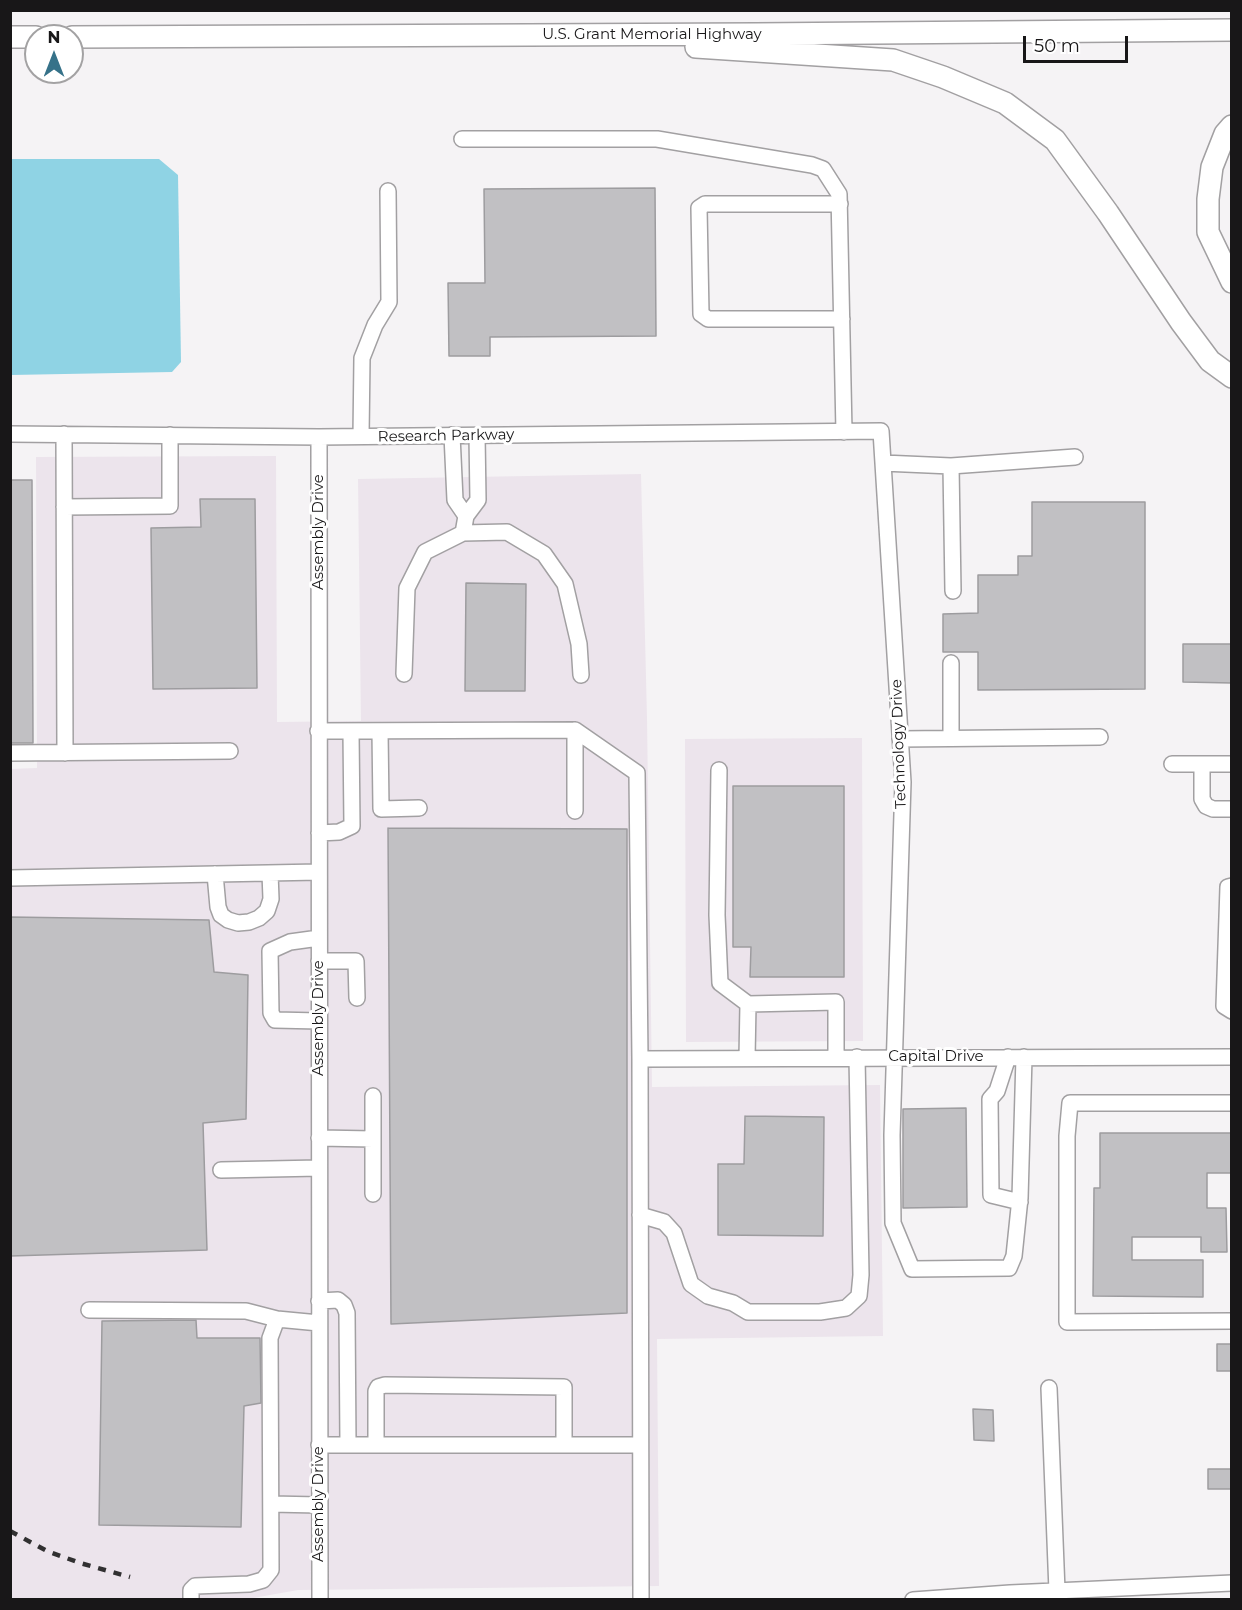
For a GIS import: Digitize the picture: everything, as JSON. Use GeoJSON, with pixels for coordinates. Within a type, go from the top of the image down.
{"type":"FeatureCollection","features":[{"type":"Feature","properties":{"kind":"highway","name":"U.S. Grant Memorial Highway"},"geometry":{"type":"LineString","coordinates":[[84,37],[1232,30]]}},
{"type":"Feature","properties":{"kind":"highway"},"geometry":{"type":"LineString","coordinates":[[510,35],[893,60],[943,77],[1005,103],[1055,140],[1210,361],[1232,377]]}},
{"type":"Feature","properties":{"kind":"highway"},"geometry":{"type":"LineString","coordinates":[[1232,126],[1225,134],[1212,167],[1208,199],[1208,232],[1232,282]]}},
{"type":"Feature","properties":{"kind":"street"},"geometry":{"type":"LineString","coordinates":[[462,139],[657,139],[812,165],[823,169],[839,194],[840,204],[844,432]]}},
{"type":"Feature","properties":{"kind":"street"},"geometry":{"type":"LineString","coordinates":[[361,436],[362,358],[375,325],[389,302],[388,191]]}},
{"type":"Feature","properties":{"kind":"street"},"geometry":{"type":"LineString","coordinates":[[840,204],[705,204],[699,208],[699,219],[701,314],[708,319],[842,319]]}},
{"type":"Feature","properties":{"kind":"street","name":"Research Parkway"},"geometry":{"type":"LineString","coordinates":[[10,434],[319,437],[880,431]]}},
{"type":"Feature","properties":{"kind":"street","name":"Technology Drive"},"geometry":{"type":"LineString","coordinates":[[880,431],[903,782],[892,1135],[893,1222],[912,1269],[1009,1268],[1014,1256],[1020,1202]]}},
{"type":"Feature","properties":{"kind":"street"},"geometry":{"type":"LineString","coordinates":[[64,434],[65,753]]}},
{"type":"Feature","properties":{"kind":"street"},"geometry":{"type":"LineString","coordinates":[[64,507],[170,506],[170,435]]}},
{"type":"Feature","properties":{"kind":"street"},"geometry":{"type":"LineString","coordinates":[[452,435],[455,500],[465,516]]}},
{"type":"Feature","properties":{"kind":"street"},"geometry":{"type":"LineString","coordinates":[[463,532],[465,516],[478,500],[477,435]]}},
{"type":"Feature","properties":{"kind":"street","name":"Assembly Drive"},"geometry":{"type":"LineString","coordinates":[[319,437],[320,1599]]}},
{"type":"Feature","properties":{"kind":"street"},"geometry":{"type":"LineString","coordinates":[[883,463],[951,466],[1075,457]]}},
{"type":"Feature","properties":{"kind":"street"},"geometry":{"type":"LineString","coordinates":[[951,466],[952,591]]}},
{"type":"Feature","properties":{"kind":"street"},"geometry":{"type":"LineString","coordinates":[[404,674],[407,588],[425,552],[463,532],[507,532],[544,554],[565,584],[579,644],[581,675]]}},
{"type":"Feature","properties":{"kind":"street"},"geometry":{"type":"LineString","coordinates":[[951,663],[951,738]]}},
{"type":"Feature","properties":{"kind":"street"},"geometry":{"type":"LineString","coordinates":[[318,731],[575,730],[637,773],[641,1599]]}},
{"type":"Feature","properties":{"kind":"street"},"geometry":{"type":"LineString","coordinates":[[575,730],[575,811]]}},
{"type":"Feature","properties":{"kind":"street"},"geometry":{"type":"LineString","coordinates":[[380,731],[381,809],[419,808]]}},
{"type":"Feature","properties":{"kind":"street"},"geometry":{"type":"LineString","coordinates":[[319,833],[339,832],[352,826],[351,732]]}},
{"type":"Feature","properties":{"kind":"street"},"geometry":{"type":"LineString","coordinates":[[900,739],[1100,737]]}},
{"type":"Feature","properties":{"kind":"street"},"geometry":{"type":"LineString","coordinates":[[10,753],[231,751]]}},
{"type":"Feature","properties":{"kind":"street"},"geometry":{"type":"LineString","coordinates":[[1172,764],[1232,764]]}},
{"type":"Feature","properties":{"kind":"street"},"geometry":{"type":"LineString","coordinates":[[1202,764],[1202,799],[1206,806],[1232,809]]}},
{"type":"Feature","properties":{"kind":"street"},"geometry":{"type":"LineString","coordinates":[[719,770],[717,915],[720,983],[748,1004],[836,1002],[836,1058]]}},
{"type":"Feature","properties":{"kind":"street"},"geometry":{"type":"LineString","coordinates":[[10,878],[319,872]]}},
{"type":"Feature","properties":{"kind":"street"},"geometry":{"type":"LineString","coordinates":[[215,874],[218,907],[221,915],[238,923],[259,918],[267,911],[271,899],[270,873]]}},
{"type":"Feature","properties":{"kind":"street"},"geometry":{"type":"LineString","coordinates":[[1232,886],[1228,887],[1224,1006],[1232,1011]]}},
{"type":"Feature","properties":{"kind":"street"},"geometry":{"type":"LineString","coordinates":[[319,938],[290,942],[270,951],[271,1012],[275,1020],[319,1021]]}},
{"type":"Feature","properties":{"kind":"street"},"geometry":{"type":"LineString","coordinates":[[319,961],[356,961],[357,998]]}},
{"type":"Feature","properties":{"kind":"street"},"geometry":{"type":"LineString","coordinates":[[747,1058],[748,1004]]}},
{"type":"Feature","properties":{"kind":"street"},"geometry":{"type":"LineString","coordinates":[[640,1215],[664,1222],[674,1233],[691,1284],[708,1296],[733,1303],[748,1312],[820,1312],[846,1308],[859,1296],[861,1275],[857,1057]]}},
{"type":"Feature","properties":{"kind":"street"},"geometry":{"type":"LineString","coordinates":[[1016,1057],[1020,1202],[991,1195],[990,1099],[998,1090],[1016,1057]]}},
{"type":"Feature","properties":{"kind":"street","name":"Capital Drive"},"geometry":{"type":"LineString","coordinates":[[640,1059],[1232,1057]]}},
{"type":"Feature","properties":{"kind":"street"},"geometry":{"type":"LineString","coordinates":[[373,1096],[373,1194]]}},
{"type":"Feature","properties":{"kind":"street"},"geometry":{"type":"LineString","coordinates":[[1232,1103],[1070,1103],[1066,1136],[1067,1322],[1232,1321]]}},
{"type":"Feature","properties":{"kind":"street"},"geometry":{"type":"LineString","coordinates":[[319,1138],[373,1139]]}},
{"type":"Feature","properties":{"kind":"street"},"geometry":{"type":"LineString","coordinates":[[221,1170],[319,1168]]}},
{"type":"Feature","properties":{"kind":"street"},"geometry":{"type":"LineString","coordinates":[[319,1301],[338,1300],[344,1305],[347,1313],[348,1445]]}},
{"type":"Feature","properties":{"kind":"street"},"geometry":{"type":"LineString","coordinates":[[89,1310],[246,1311],[277,1319],[319,1323]]}},
{"type":"Feature","properties":{"kind":"street"},"geometry":{"type":"LineString","coordinates":[[191,1599],[191,1590],[195,1586],[249,1584],[263,1580],[271,1570],[270,1338],[277,1319]]}},
{"type":"Feature","properties":{"kind":"street"},"geometry":{"type":"LineString","coordinates":[[376,1445],[376,1391],[385,1385],[564,1387],[564,1445]]}},
{"type":"Feature","properties":{"kind":"street"},"geometry":{"type":"LineString","coordinates":[[1049,1388],[1057,1591]]}},
{"type":"Feature","properties":{"kind":"street"},"geometry":{"type":"LineString","coordinates":[[319,1445],[640,1445]]}},
{"type":"Feature","properties":{"kind":"street"},"geometry":{"type":"LineString","coordinates":[[271,1504],[319,1506]]}},
{"type":"Feature","properties":{"kind":"street"},"geometry":{"type":"LineString","coordinates":[[912,1599],[1229,1584]]}},
{"type":"Feature","properties":{"kind":"shaded area"},"geometry":{"type":"Polygon","coordinates":[[[276,456],[277,722],[361,721],[358,479],[641,474],[652,1087],[880,1085],[883,1336],[657,1339],[659,1586],[298,1590],[242,1600],[11,1599],[10,769],[37,768],[36,457],[276,456]]]}},
{"type":"Feature","properties":{"kind":"shaded area"},"geometry":{"type":"Polygon","coordinates":[[[862,738],[863,1041],[686,1042],[685,739],[862,738]]]}},
{"type":"Feature","properties":{"kind":"water"},"geometry":{"type":"Polygon","coordinates":[[[11,159],[159,159],[178,175],[181,362],[172,372],[11,375],[11,159]]]}},
{"type":"Feature","properties":{"kind":"building"},"geometry":{"type":"Polygon","coordinates":[[[655,188],[656,336],[490,337],[490,356],[449,356],[448,283],[485,283],[484,189],[655,188]]]}},
{"type":"Feature","properties":{"kind":"building"},"geometry":{"type":"Polygon","coordinates":[[[10,480],[32,480],[33,743],[10,743],[10,480]]]}},
{"type":"Feature","properties":{"kind":"building"},"geometry":{"type":"Polygon","coordinates":[[[200,499],[255,499],[257,688],[153,689],[151,528],[201,527],[200,499]]]}},
{"type":"Feature","properties":{"kind":"building"},"geometry":{"type":"Polygon","coordinates":[[[1032,502],[1145,502],[1145,689],[978,690],[978,652],[943,652],[943,614],[978,613],[978,575],[1018,575],[1018,556],[1032,556],[1032,502]]]}},
{"type":"Feature","properties":{"kind":"building"},"geometry":{"type":"Polygon","coordinates":[[[466,583],[526,584],[525,691],[465,691],[466,583]]]}},
{"type":"Feature","properties":{"kind":"building"},"geometry":{"type":"Polygon","coordinates":[[[1183,644],[1232,644],[1232,683],[1183,682],[1183,644]]]}},
{"type":"Feature","properties":{"kind":"building"},"geometry":{"type":"Polygon","coordinates":[[[733,786],[844,786],[844,977],[750,977],[751,947],[733,947],[733,786]]]}},
{"type":"Feature","properties":{"kind":"building"},"geometry":{"type":"Polygon","coordinates":[[[388,828],[627,829],[627,1313],[391,1324],[388,828]]]}},
{"type":"Feature","properties":{"kind":"building"},"geometry":{"type":"Polygon","coordinates":[[[10,917],[209,920],[214,972],[248,975],[246,1119],[203,1123],[207,1250],[10,1256],[10,917]]]}},
{"type":"Feature","properties":{"kind":"building"},"geometry":{"type":"Polygon","coordinates":[[[966,1108],[967,1207],[903,1208],[903,1109],[966,1108]]]}},
{"type":"Feature","properties":{"kind":"building"},"geometry":{"type":"Polygon","coordinates":[[[745,1116],[824,1117],[823,1236],[718,1235],[718,1164],[744,1164],[745,1116]]]}},
{"type":"Feature","properties":{"kind":"building"},"geometry":{"type":"Polygon","coordinates":[[[1100,1133],[1232,1133],[1232,1173],[1207,1173],[1207,1208],[1226,1208],[1227,1252],[1201,1252],[1201,1237],[1132,1237],[1132,1260],[1203,1260],[1203,1297],[1093,1296],[1094,1188],[1100,1188],[1100,1133]]]}},
{"type":"Feature","properties":{"kind":"building"},"geometry":{"type":"Polygon","coordinates":[[[196,1320],[197,1338],[260,1338],[261,1403],[244,1406],[241,1527],[99,1525],[102,1321],[196,1320]]]}},
{"type":"Feature","properties":{"kind":"building"},"geometry":{"type":"Polygon","coordinates":[[[1217,1344],[1232,1344],[1232,1371],[1217,1371],[1217,1344]]]}},
{"type":"Feature","properties":{"kind":"building"},"geometry":{"type":"Polygon","coordinates":[[[973,1409],[993,1410],[994,1441],[974,1440],[973,1409]]]}},
{"type":"Feature","properties":{"kind":"building"},"geometry":{"type":"Polygon","coordinates":[[[1208,1469],[1232,1469],[1232,1489],[1208,1489],[1208,1469]]]}},
{"type":"Feature","properties":{"kind":"railway"},"geometry":{"type":"LineString","coordinates":[[10,1531],[47,1551],[130,1577]]}}]}
